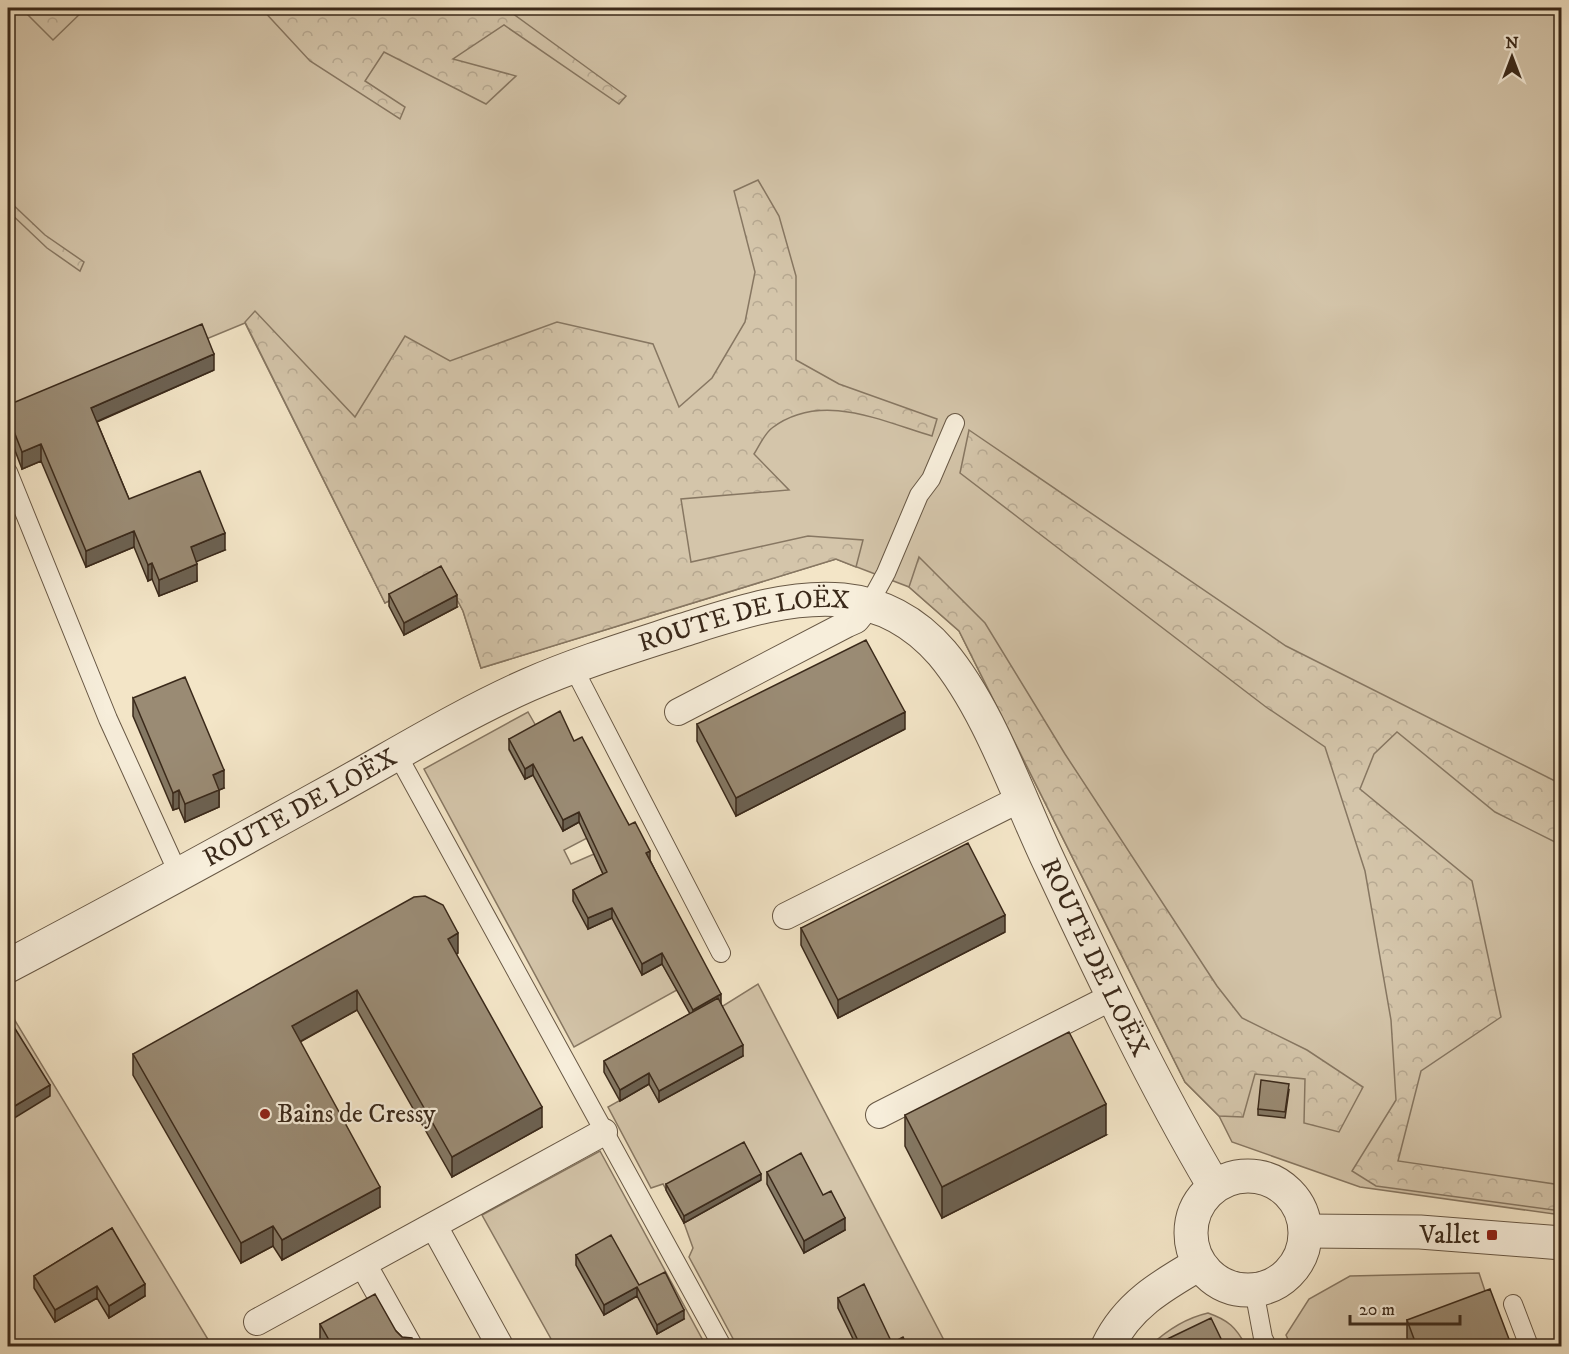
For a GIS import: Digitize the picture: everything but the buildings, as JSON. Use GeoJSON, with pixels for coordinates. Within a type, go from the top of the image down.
{"type":"FeatureCollection","features":[{"type":"Feature","properties":{"kind":"street","name":"ROUTE DE LOËX"},"geometry":{"type":"LineString","coordinates":[[8,966],[179,875],[477,709],[573,667],[740,612],[816,599],[869,604],[892,612],[915,627],[952,666],[981,714],[1155,1081],[1214,1186]]}},
{"type":"Feature","properties":{"kind":"street"},"geometry":{"type":"LineString","coordinates":[[678,712],[856,620],[869,604]]}},
{"type":"Feature","properties":{"kind":"street"},"geometry":{"type":"LineString","coordinates":[[786,916],[1020,799]]}},
{"type":"Feature","properties":{"kind":"street"},"geometry":{"type":"LineString","coordinates":[[879,1115],[1114,996]]}},
{"type":"Feature","properties":{"kind":"street"},"geometry":{"type":"LineString","coordinates":[[257,1322],[604,1132]]}},
{"type":"Feature","properties":{"kind":"street"},"geometry":{"type":"LineString","coordinates":[[1247,1175],[1267,1179],[1284,1188],[1296,1201],[1306,1231],[1303,1249],[1287,1276],[1272,1285],[1254,1290],[1239,1290],[1220,1283],[1199,1264],[1191,1241],[1193,1216],[1201,1199],[1214,1186],[1247,1175]]}},
{"type":"Feature","properties":{"kind":"street"},"geometry":{"type":"LineString","coordinates":[[434,1226],[500,1347]]}},
{"type":"Feature","properties":{"kind":"street"},"geometry":{"type":"LineString","coordinates":[[1306,1231],[1420,1232],[1562,1243]]}},
{"type":"Feature","properties":{"kind":"street"},"geometry":{"type":"LineString","coordinates":[[363,1264],[410,1347]]}},
{"type":"Feature","properties":{"kind":"street"},"geometry":{"type":"LineString","coordinates":[[1108,1347],[1116,1329],[1139,1302],[1199,1264]]}},
{"type":"Feature","properties":{"kind":"lane"},"geometry":{"type":"LineString","coordinates":[[869,604],[886,573],[919,495],[931,479],[955,423]]}},
{"type":"Feature","properties":{"kind":"lane"},"geometry":{"type":"LineString","coordinates":[[8,472],[108,719],[179,875]]}},
{"type":"Feature","properties":{"kind":"lane"},"geometry":{"type":"LineString","coordinates":[[573,667],[721,953]]}},
{"type":"Feature","properties":{"kind":"lane"},"geometry":{"type":"LineString","coordinates":[[397,754],[722,1347]]}},
{"type":"Feature","properties":{"kind":"lane"},"geometry":{"type":"LineString","coordinates":[[1254,1290],[1263,1338],[1267,1347]]}},
{"type":"Feature","properties":{"kind":"lane"},"geometry":{"type":"LineString","coordinates":[[1513,1304],[1529,1347]]}},
{"type":"Feature","properties":{"kind":"green space"},"geometry":{"type":"Polygon","coordinates":[[[8,8],[1561,8],[1561,1215],[1360,1187],[1232,1142],[1219,1116],[1185,1082],[959,631],[909,587],[836,559],[481,668],[463,611],[443,573],[385,603],[245,323],[15,418],[8,400],[8,8]]]}},
{"type":"Feature","properties":{"kind":"green space"},"geometry":{"type":"Polygon","coordinates":[[[21,8],[86,8],[53,40],[21,8]]]}},
{"type":"Feature","properties":{"kind":"green space"},"geometry":{"type":"Polygon","coordinates":[[[261,8],[505,8],[626,96],[619,104],[504,25],[453,59],[516,76],[486,104],[384,52],[365,81],[405,107],[400,119],[310,61],[261,8]]]}},
{"type":"Feature","properties":{"kind":"green space"},"geometry":{"type":"Polygon","coordinates":[[[758,180],[779,216],[796,276],[796,360],[839,384],[937,419],[932,436],[872,417],[831,410],[791,417],[772,428],[754,454],[789,490],[681,499],[691,562],[808,536],[863,540],[856,567],[836,559],[481,668],[463,611],[443,573],[385,603],[245,322],[255,311],[355,417],[405,336],[450,361],[557,322],[653,344],[679,407],[712,378],[745,322],[755,272],[734,191],[758,180]]]}},
{"type":"Feature","properties":{"kind":"green space"},"geometry":{"type":"Polygon","coordinates":[[[8,200],[45,235],[84,262],[80,271],[47,248],[8,211],[8,200]]]}},
{"type":"Feature","properties":{"kind":"green space"},"geometry":{"type":"Polygon","coordinates":[[[969,430],[1286,646],[1561,784],[1561,845],[1495,812],[1397,732],[1374,754],[1360,789],[1472,881],[1501,1017],[1421,1071],[1398,1161],[1561,1185],[1561,1211],[1376,1186],[1352,1171],[1396,1100],[1391,1020],[1365,871],[1325,747],[1266,707],[960,473],[969,430]]]}},
{"type":"Feature","properties":{"kind":"green space"},"geometry":{"type":"Polygon","coordinates":[[[919,557],[985,623],[1065,754],[1217,986],[1242,1018],[1307,1050],[1363,1087],[1339,1132],[1304,1123],[1305,1079],[1255,1074],[1243,1117],[1219,1116],[1185,1082],[959,631],[909,587],[919,557]]]}},
{"type":"Feature","properties":{"kind":"green space"},"geometry":{"type":"Polygon","coordinates":[[[528,712],[540,733],[509,750],[525,779],[533,775],[563,831],[585,819],[593,835],[564,850],[571,864],[594,854],[603,874],[612,918],[642,974],[662,964],[677,990],[574,1047],[424,769],[528,712]]]}},
{"type":"Feature","properties":{"kind":"green space"},"geometry":{"type":"Polygon","coordinates":[[[758,984],[947,1346],[737,1346],[689,1257],[693,1248],[684,1223],[663,1184],[651,1188],[608,1107],[649,1084],[659,1102],[718,1009],[758,984]]]}},
{"type":"Feature","properties":{"kind":"green space"},"geometry":{"type":"Polygon","coordinates":[[[8,1009],[212,1346],[8,1346],[8,1009]]]}},
{"type":"Feature","properties":{"kind":"green space"},"geometry":{"type":"Polygon","coordinates":[[[600,1151],[706,1346],[555,1346],[482,1215],[600,1151]]]}},
{"type":"Feature","properties":{"kind":"green space"},"geometry":{"type":"Polygon","coordinates":[[[1479,1273],[1490,1306],[1408,1338],[1411,1346],[1291,1346],[1286,1335],[1309,1299],[1350,1276],[1479,1273]]]}},
{"type":"Feature","properties":{"kind":"green space"},"geometry":{"type":"Polygon","coordinates":[[[1208,1313],[1231,1325],[1246,1346],[1150,1346],[1177,1326],[1208,1313]]]}},
{"type":"Feature","properties":{"kind":"place","name":"Bains de Cressy"},"geometry":{"type":"Point","coordinates":[265,1114]}},
{"type":"Feature","properties":{"kind":"place","name":"Vallet"},"geometry":{"type":"Point","coordinates":[1492,1235]}}]}
